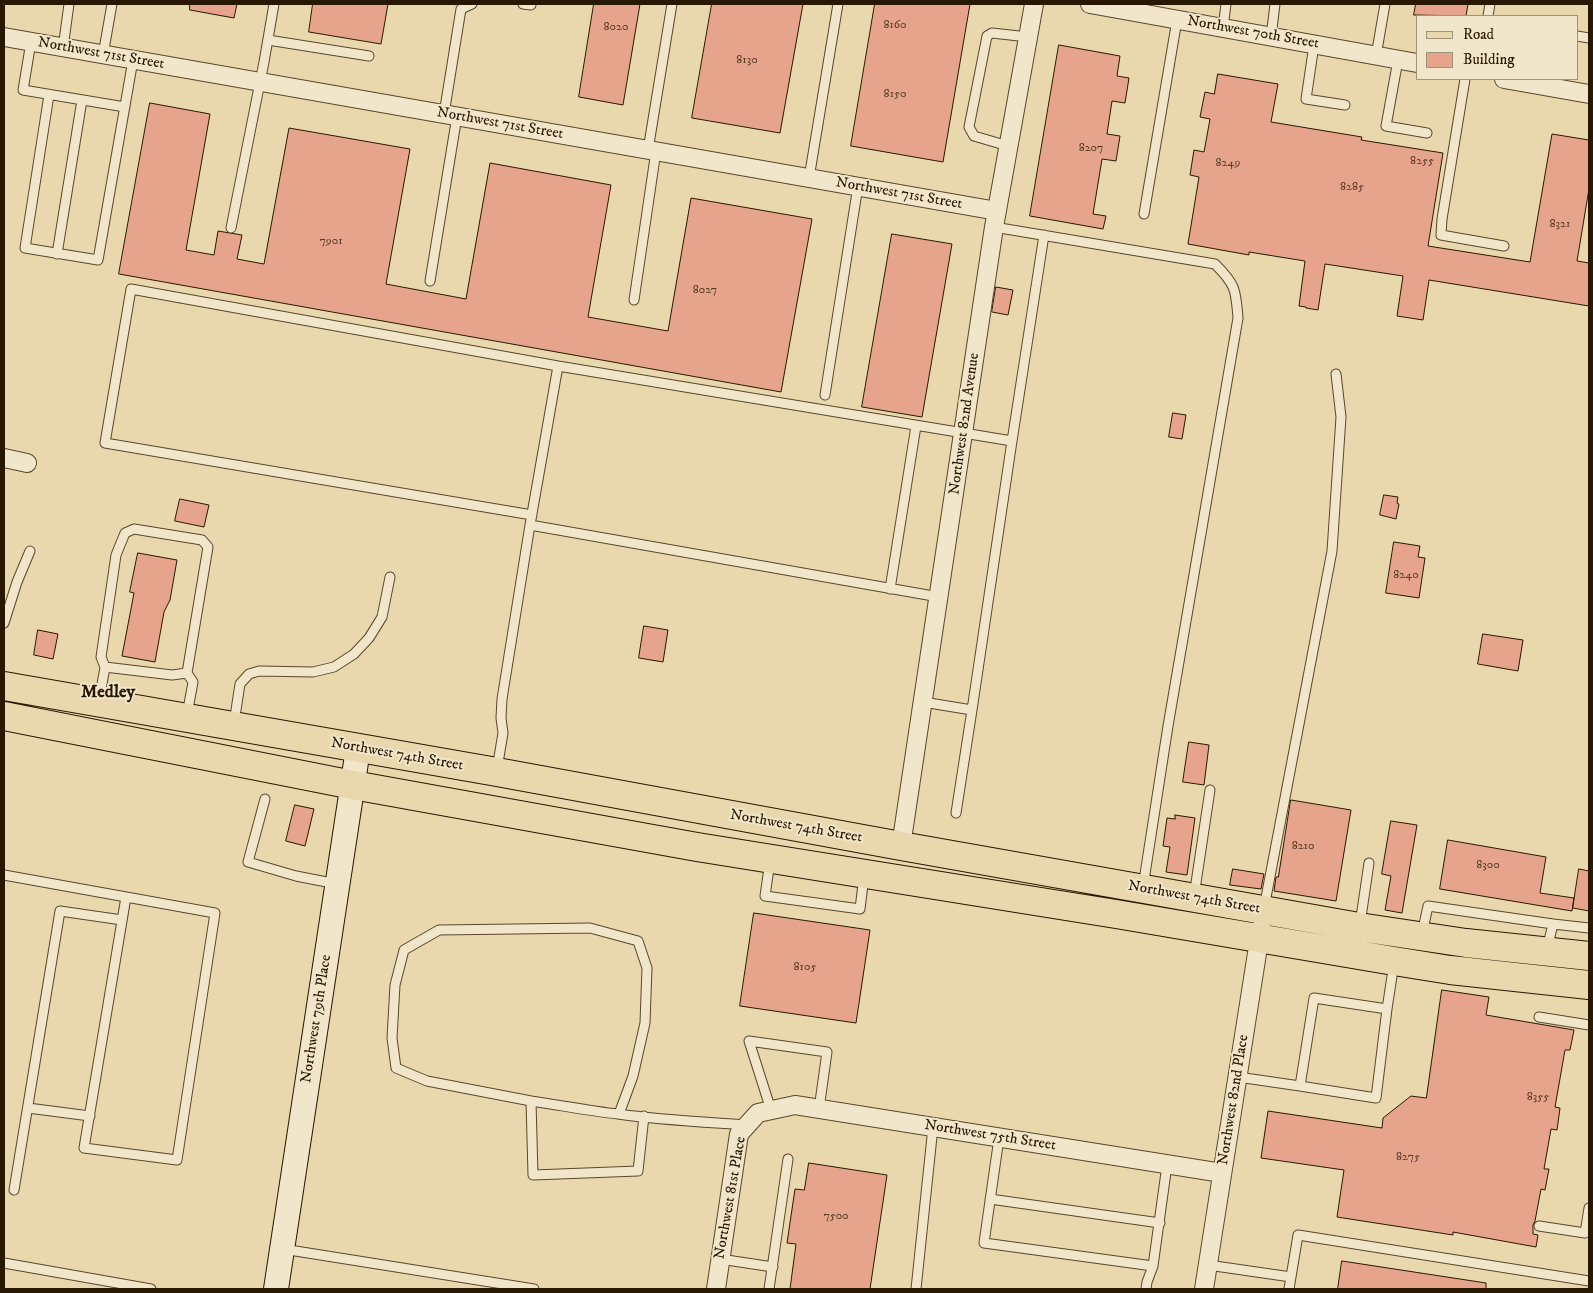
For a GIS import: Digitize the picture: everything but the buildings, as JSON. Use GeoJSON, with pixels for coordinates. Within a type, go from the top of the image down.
{"type":"FeatureCollection","features":[{"type":"Feature","properties":{"kind":"main road","name":"Northwest 74th Street"},"geometry":{"type":"LineString","coordinates":[[4,686],[497,772],[1264,911],[1422,937],[1589,956]]}},
{"type":"Feature","properties":{"kind":"main road"},"geometry":{"type":"LineString","coordinates":[[48,724],[76,720],[90,711],[99,702]]}},
{"type":"Feature","properties":{"kind":"main road","name":"Northwest 74th Street"},"geometry":{"type":"LineString","coordinates":[[4,716],[353,785],[770,859],[1116,914],[1394,961],[1459,971],[1589,985]]}},
{"type":"Feature","properties":{"kind":"main road","name":"Northwest 79th Place"},"geometry":{"type":"LineString","coordinates":[[276,1289],[358,748]]}},
{"type":"Feature","properties":{"kind":"street","name":"Northwest 82nd Avenue"},"geometry":{"type":"LineString","coordinates":[[901,846],[996,219],[1034,4]]}},
{"type":"Feature","properties":{"kind":"street","name":"Northwest 70th Street"},"geometry":{"type":"LineString","coordinates":[[1090,4],[1155,10],[1177,20],[1416,63]]}},
{"type":"Feature","properties":{"kind":"street","name":"Northwest 71st Street"},"geometry":{"type":"LineString","coordinates":[[4,37],[858,186],[996,219]]}},
{"type":"Feature","properties":{"kind":"street"},"geometry":{"type":"LineString","coordinates":[[1523,80],[1589,94]]}},
{"type":"Feature","properties":{"kind":"street"},"geometry":{"type":"LineString","coordinates":[[4,458],[27,463]]}},
{"type":"Feature","properties":{"kind":"street","name":"Northwest 82nd Place"},"geometry":{"type":"LineString","coordinates":[[1204,1289],[1264,911]]}},
{"type":"Feature","properties":{"kind":"street","name":"Northwest 75th Street"},"geometry":{"type":"LineString","coordinates":[[759,1116],[795,1105],[1222,1173]]}},
{"type":"Feature","properties":{"kind":"street","name":"Northwest 81st Place"},"geometry":{"type":"LineString","coordinates":[[716,1289],[739,1134],[759,1116]]}},
{"type":"Feature","properties":{"kind":"lane"},"geometry":{"type":"LineString","coordinates":[[63,48],[69,4]]}},
{"type":"Feature","properties":{"kind":"lane"},"geometry":{"type":"LineString","coordinates":[[103,55],[112,4]]}},
{"type":"Feature","properties":{"kind":"lane"},"geometry":{"type":"LineString","coordinates":[[231,228],[274,4]]}},
{"type":"Feature","properties":{"kind":"lane"},"geometry":{"type":"LineString","coordinates":[[430,281],[461,8],[472,4]]}},
{"type":"Feature","properties":{"kind":"lane"},"geometry":{"type":"LineString","coordinates":[[634,300],[672,4]]}},
{"type":"Feature","properties":{"kind":"lane"},"geometry":{"type":"LineString","coordinates":[[809,178],[838,4]]}},
{"type":"Feature","properties":{"kind":"lane"},"geometry":{"type":"LineString","coordinates":[[1223,28],[1226,4]]}},
{"type":"Feature","properties":{"kind":"lane"},"geometry":{"type":"LineString","coordinates":[[1271,37],[1275,4]]}},
{"type":"Feature","properties":{"kind":"lane"},"geometry":{"type":"LineString","coordinates":[[1376,56],[1385,4]]}},
{"type":"Feature","properties":{"kind":"lane"},"geometry":{"type":"LineString","coordinates":[[1144,214],[1177,20]]}},
{"type":"Feature","properties":{"kind":"lane"},"geometry":{"type":"LineString","coordinates":[[1008,146],[974,136],[969,127],[987,36],[992,33],[1028,37]]}},
{"type":"Feature","properties":{"kind":"lane"},"geometry":{"type":"LineString","coordinates":[[268,40],[368,56]]}},
{"type":"Feature","properties":{"kind":"lane"},"geometry":{"type":"LineString","coordinates":[[30,42],[23,90],[124,107]]}},
{"type":"Feature","properties":{"kind":"lane"},"geometry":{"type":"LineString","coordinates":[[1314,44],[1306,99],[1346,105]]}},
{"type":"Feature","properties":{"kind":"lane"},"geometry":{"type":"LineString","coordinates":[[49,95],[26,248],[98,260],[133,60]]}},
{"type":"Feature","properties":{"kind":"lane"},"geometry":{"type":"LineString","coordinates":[[1398,60],[1386,126],[1427,133]]}},
{"type":"Feature","properties":{"kind":"lane"},"geometry":{"type":"LineString","coordinates":[[1464,80],[1441,236],[1504,246]]}},
{"type":"Feature","properties":{"kind":"lane"},"geometry":{"type":"LineString","coordinates":[[57,254],[82,100]]}},
{"type":"Feature","properties":{"kind":"lane"},"geometry":{"type":"LineString","coordinates":[[825,395],[858,186]]}},
{"type":"Feature","properties":{"kind":"lane"},"geometry":{"type":"LineString","coordinates":[[996,219],[1044,235],[1215,264],[1230,280],[1236,296],[1238,318],[1168,726],[1143,890]]}},
{"type":"Feature","properties":{"kind":"lane"},"geometry":{"type":"LineString","coordinates":[[956,813],[1044,235]]}},
{"type":"Feature","properties":{"kind":"lane"},"geometry":{"type":"LineString","coordinates":[[532,515],[105,443],[131,288],[558,366],[1012,441]]}},
{"type":"Feature","properties":{"kind":"lane"},"geometry":{"type":"LineString","coordinates":[[497,772],[503,734],[501,718],[502,699],[558,366]]}},
{"type":"Feature","properties":{"kind":"lane"},"geometry":{"type":"LineString","coordinates":[[1264,911],[1332,551],[1341,417],[1336,374]]}},
{"type":"Feature","properties":{"kind":"lane"},"geometry":{"type":"LineString","coordinates":[[890,590],[916,426]]}},
{"type":"Feature","properties":{"kind":"lane"},"geometry":{"type":"LineString","coordinates":[[530,525],[890,590],[939,597]]}},
{"type":"Feature","properties":{"kind":"lane"},"geometry":{"type":"LineString","coordinates":[[99,702],[105,667],[101,657],[116,555],[125,533],[134,529],[202,540],[208,548],[187,673],[193,682],[186,718]]}},
{"type":"Feature","properties":{"kind":"lane"},"geometry":{"type":"LineString","coordinates":[[4,623],[17,582],[30,552]]}},
{"type":"Feature","properties":{"kind":"lane"},"geometry":{"type":"LineString","coordinates":[[234,726],[240,684],[249,674],[259,671],[313,672],[334,667],[354,654],[369,638],[382,617],[390,577]]}},
{"type":"Feature","properties":{"kind":"lane"},"geometry":{"type":"LineString","coordinates":[[105,667],[172,675],[187,673]]}},
{"type":"Feature","properties":{"kind":"lane"},"geometry":{"type":"LineString","coordinates":[[923,702],[972,710]]}},
{"type":"Feature","properties":{"kind":"lane"},"geometry":{"type":"LineString","coordinates":[[1193,898],[1210,790]]}},
{"type":"Feature","properties":{"kind":"lane"},"geometry":{"type":"LineString","coordinates":[[265,799],[248,862],[296,876],[338,884]]}},
{"type":"Feature","properties":{"kind":"lane"},"geometry":{"type":"LineString","coordinates":[[770,859],[765,896],[860,909],[864,874]]}},
{"type":"Feature","properties":{"kind":"lane"},"geometry":{"type":"LineString","coordinates":[[1359,927],[1369,863]]}},
{"type":"Feature","properties":{"kind":"lane"},"geometry":{"type":"LineString","coordinates":[[4,875],[126,897],[215,914],[177,1160],[84,1148],[126,897]]}},
{"type":"Feature","properties":{"kind":"lane"},"geometry":{"type":"LineString","coordinates":[[1422,937],[1428,906],[1589,928]]}},
{"type":"Feature","properties":{"kind":"lane"},"geometry":{"type":"LineString","coordinates":[[14,1190],[60,911],[122,920]]}},
{"type":"Feature","properties":{"kind":"lane"},"geometry":{"type":"LineString","coordinates":[[1546,952],[1553,924]]}},
{"type":"Feature","properties":{"kind":"lane"},"geometry":{"type":"LineString","coordinates":[[618,1114],[633,1076],[645,1024],[647,968],[638,941],[590,928],[439,930],[404,950],[395,985],[392,1038],[396,1068],[427,1081],[531,1101],[618,1114],[644,1116],[759,1116],[749,1041],[828,1052],[819,1108]]}},
{"type":"Feature","properties":{"kind":"lane"},"geometry":{"type":"LineString","coordinates":[[1238,1077],[1376,1098],[1394,961]]}},
{"type":"Feature","properties":{"kind":"lane"},"geometry":{"type":"LineString","coordinates":[[1300,1086],[1314,998],[1387,1009]]}},
{"type":"Feature","properties":{"kind":"lane"},"geometry":{"type":"LineString","coordinates":[[1539,1017],[1589,1025]]}},
{"type":"Feature","properties":{"kind":"lane"},"geometry":{"type":"LineString","coordinates":[[531,1101],[532,1175],[638,1171],[644,1116]]}},
{"type":"Feature","properties":{"kind":"lane"},"geometry":{"type":"LineString","coordinates":[[28,1108],[90,1116]]}},
{"type":"Feature","properties":{"kind":"lane"},"geometry":{"type":"LineString","coordinates":[[916,1289],[933,1127]]}},
{"type":"Feature","properties":{"kind":"lane"},"geometry":{"type":"LineString","coordinates":[[999,1138],[984,1242],[1153,1266]]}},
{"type":"Feature","properties":{"kind":"lane"},"geometry":{"type":"LineString","coordinates":[[769,1289],[788,1159]]}},
{"type":"Feature","properties":{"kind":"lane"},"geometry":{"type":"LineString","coordinates":[[1146,1289],[1153,1266],[1168,1165]]}},
{"type":"Feature","properties":{"kind":"lane"},"geometry":{"type":"LineString","coordinates":[[990,1199],[1160,1223]]}},
{"type":"Feature","properties":{"kind":"lane"},"geometry":{"type":"LineString","coordinates":[[1539,1226],[1587,1233],[1589,1208]]}},
{"type":"Feature","properties":{"kind":"lane"},"geometry":{"type":"LineString","coordinates":[[1289,1289],[1298,1235],[1589,1281]]}},
{"type":"Feature","properties":{"kind":"lane"},"geometry":{"type":"LineString","coordinates":[[282,1249],[534,1289]]}},
{"type":"Feature","properties":{"kind":"lane"},"geometry":{"type":"LineString","coordinates":[[720,1259],[773,1267]]}},
{"type":"Feature","properties":{"kind":"lane"},"geometry":{"type":"LineString","coordinates":[[4,1262],[151,1289]]}},
{"type":"Feature","properties":{"kind":"lane"},"geometry":{"type":"LineString","coordinates":[[1208,1265],[1290,1277]]}},
{"type":"Feature","properties":{"kind":"district","name":"Medley"},"geometry":{"type":"Point","coordinates":[108,693]}}]}
